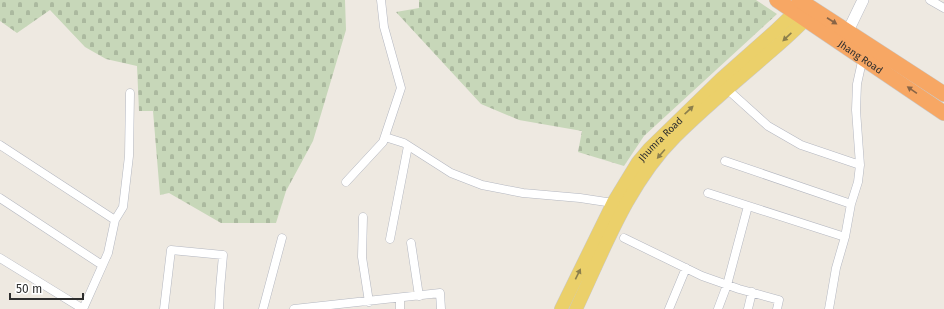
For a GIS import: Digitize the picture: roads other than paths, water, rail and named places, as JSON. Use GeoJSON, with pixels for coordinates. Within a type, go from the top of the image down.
{"type":"FeatureCollection","features":[{"type":"Feature","properties":{"kind":"highway","name":"Jhang Road"},"geometry":{"type":"LineString","coordinates":[[777,0],[803,8],[848,31],[944,94]]}},
{"type":"Feature","properties":{"kind":"highway","name":"Jhang Road"},"geometry":{"type":"LineString","coordinates":[[803,8],[863,57],[944,112]]}},
{"type":"Feature","properties":{"kind":"main road","name":"Jhumra Road"},"geometry":{"type":"LineString","coordinates":[[576,309],[628,199],[655,160],[675,137],[726,89],[803,8]]}},
{"type":"Feature","properties":{"kind":"main road","name":"Jhumra Road"},"geometry":{"type":"LineString","coordinates":[[562,309],[613,203],[638,162],[649,149],[706,93],[803,8]]}},
{"type":"Feature","properties":{"kind":"street"},"geometry":{"type":"LineString","coordinates":[[346,182],[383,142],[401,88],[384,27],[381,0]]}},
{"type":"Feature","properties":{"kind":"street"},"geometry":{"type":"LineString","coordinates":[[848,31],[863,0]]}},
{"type":"Feature","properties":{"kind":"street"},"geometry":{"type":"LineString","coordinates":[[930,0],[944,8]]}},
{"type":"Feature","properties":{"kind":"street"},"geometry":{"type":"LineString","coordinates":[[829,309],[836,268],[845,236],[851,204],[858,182],[860,166],[856,110],[857,84],[863,57]]}},
{"type":"Feature","properties":{"kind":"street"},"geometry":{"type":"LineString","coordinates":[[726,89],[768,126],[801,145],[860,166]]}},
{"type":"Feature","properties":{"kind":"street"},"geometry":{"type":"LineString","coordinates":[[0,258],[83,309],[108,253],[115,220],[123,207],[129,156],[130,92]]}},
{"type":"Feature","properties":{"kind":"street"},"geometry":{"type":"LineString","coordinates":[[385,137],[408,146],[451,173],[482,185],[523,193],[580,198],[613,203]]}},
{"type":"Feature","properties":{"kind":"street"},"geometry":{"type":"LineString","coordinates":[[0,145],[115,220]]}},
{"type":"Feature","properties":{"kind":"street"},"geometry":{"type":"LineString","coordinates":[[390,239],[408,146]]}},
{"type":"Feature","properties":{"kind":"street"},"geometry":{"type":"LineString","coordinates":[[725,161],[851,204]]}},
{"type":"Feature","properties":{"kind":"street"},"geometry":{"type":"LineString","coordinates":[[708,193],[845,236]]}},
{"type":"Feature","properties":{"kind":"street"},"geometry":{"type":"LineString","coordinates":[[0,198],[102,266]]}},
{"type":"Feature","properties":{"kind":"street"},"geometry":{"type":"LineString","coordinates":[[718,309],[727,285],[748,206]]}},
{"type":"Feature","properties":{"kind":"street"},"geometry":{"type":"LineString","coordinates":[[363,217],[362,257],[369,302]]}},
{"type":"Feature","properties":{"kind":"street"},"geometry":{"type":"LineString","coordinates":[[263,309],[282,238]]}},
{"type":"Feature","properties":{"kind":"street"},"geometry":{"type":"LineString","coordinates":[[624,238],[702,276],[739,289],[779,300],[777,309]]}},
{"type":"Feature","properties":{"kind":"street"},"geometry":{"type":"LineString","coordinates":[[411,243],[419,296]]}},
{"type":"Feature","properties":{"kind":"street"},"geometry":{"type":"LineString","coordinates":[[164,309],[171,250],[223,255],[219,309]]}},
{"type":"Feature","properties":{"kind":"street"},"geometry":{"type":"LineString","coordinates":[[669,309],[686,268]]}},
{"type":"Feature","properties":{"kind":"street"},"geometry":{"type":"LineString","coordinates":[[748,309],[752,292]]}},
{"type":"Feature","properties":{"kind":"street"},"geometry":{"type":"LineString","coordinates":[[294,309],[353,306],[369,302],[440,293],[441,309]]}},
{"type":"Feature","properties":{"kind":"street"},"geometry":{"type":"LineString","coordinates":[[400,298],[400,309]]}}]}
